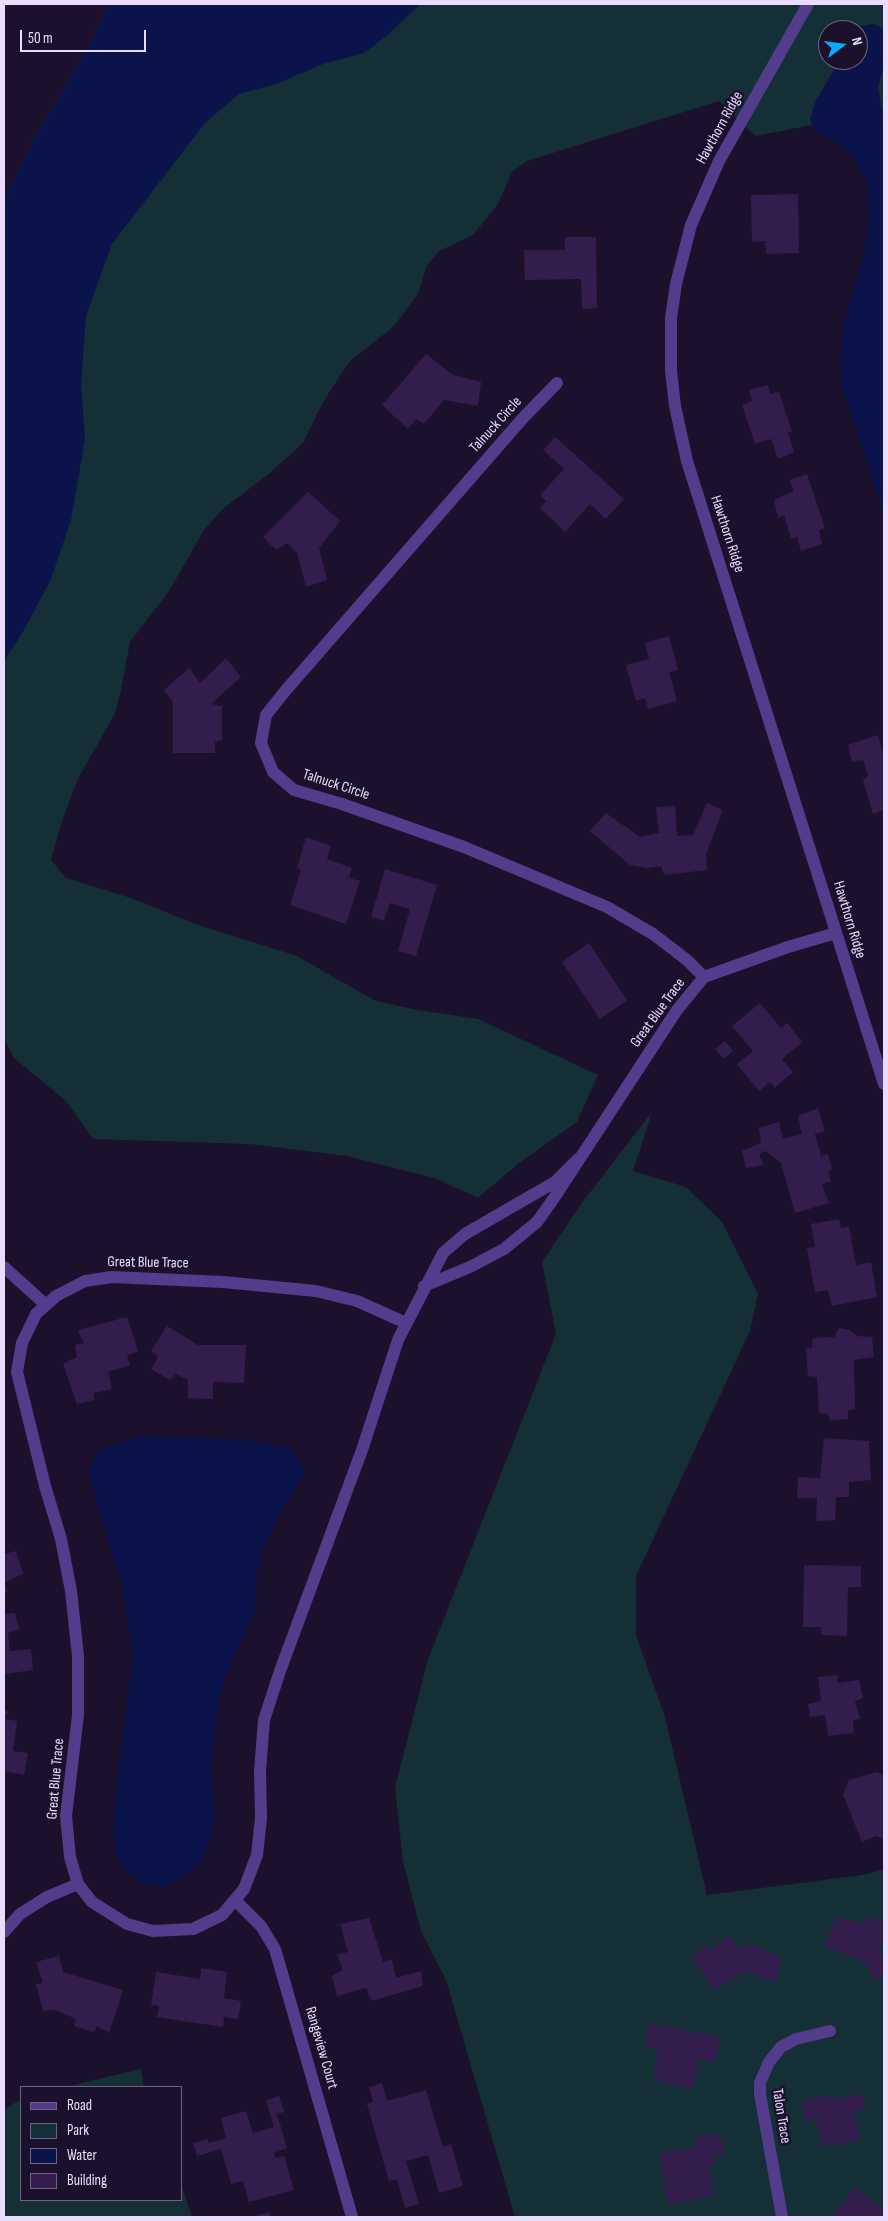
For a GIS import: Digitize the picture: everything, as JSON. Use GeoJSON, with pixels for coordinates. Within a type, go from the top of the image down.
{"type":"FeatureCollection","features":[{"type":"Feature","properties":{"kind":"street","name":"Hawthorn Ridge"},"geometry":{"type":"LineString","coordinates":[[808,4],[719,161],[690,225],[676,284],[672,318],[671,363],[675,406],[687,461],[884,1084]]}},
{"type":"Feature","properties":{"kind":"street","name":"Talnuck Circle"},"geometry":{"type":"LineString","coordinates":[[557,383],[523,418],[286,690],[266,715],[262,743],[273,772],[294,790],[342,804],[464,847],[607,907],[652,934],[687,960],[704,978]]}},
{"type":"Feature","properties":{"kind":"street","name":"Great Blue Trace"},"geometry":{"type":"LineString","coordinates":[[424,1286],[470,1267],[504,1249],[537,1222],[677,1010],[704,978],[788,947],[836,933]]}},
{"type":"Feature","properties":{"kind":"street","name":"Great Blue Trace"},"geometry":{"type":"LineString","coordinates":[[406,1323],[357,1301],[316,1291],[214,1281],[112,1276],[85,1281],[56,1296],[36,1314],[22,1343],[17,1372],[45,1486],[61,1539],[71,1591],[78,1656],[78,1715],[66,1816],[70,1857],[78,1884],[92,1902],[127,1924],[153,1931],[193,1929],[222,1914],[244,1889],[257,1855],[261,1818],[260,1771],[264,1720],[280,1670],[362,1450],[398,1340],[424,1286],[443,1253],[465,1234],[555,1182],[578,1159]]}},
{"type":"Feature","properties":{"kind":"street"},"geometry":{"type":"LineString","coordinates":[[4,1267],[46,1305]]}},
{"type":"Feature","properties":{"kind":"street"},"geometry":{"type":"LineString","coordinates":[[4,1932],[20,1914],[47,1897],[78,1884]]}},
{"type":"Feature","properties":{"kind":"street","name":"Rangeview Court"},"geometry":{"type":"LineString","coordinates":[[235,1900],[261,1926],[274,1950],[352,2217]]}},
{"type":"Feature","properties":{"kind":"street","name":"Talon Trace"},"geometry":{"type":"LineString","coordinates":[[782,2217],[760,2094],[760,2083],[769,2062],[781,2048],[796,2039],[830,2031]]}},
{"type":"Feature","properties":{"kind":"green space"},"geometry":{"type":"Polygon","coordinates":[[[108,4],[884,4],[884,359],[880,187],[838,120],[755,136],[719,101],[527,161],[512,172],[498,204],[473,235],[439,251],[427,265],[418,294],[393,327],[349,362],[323,402],[303,443],[270,473],[224,508],[204,530],[169,591],[130,642],[115,713],[78,779],[62,821],[51,860],[66,878],[131,898],[195,924],[297,956],[374,1000],[417,1010],[478,1019],[598,1075],[577,1122],[518,1164],[478,1198],[437,1179],[347,1156],[249,1144],[93,1139],[66,1101],[14,1058],[4,1038],[4,201],[32,143],[88,48],[108,4]]]}},
{"type":"Feature","properties":{"kind":"green space"},"geometry":{"type":"Polygon","coordinates":[[[652,1112],[633,1171],[686,1187],[722,1222],[758,1294],[750,1331],[636,1576],[636,1635],[665,1717],[707,1895],[862,1875],[884,1869],[884,2217],[515,2217],[446,1980],[421,1931],[403,1861],[395,1788],[428,1659],[556,1334],[542,1262],[581,1204],[652,1112]]]}},
{"type":"Feature","properties":{"kind":"green space"},"geometry":{"type":"Polygon","coordinates":[[[141,2069],[144,2086],[69,2086],[141,2069]]]}},
{"type":"Feature","properties":{"kind":"green space"},"geometry":{"type":"Polygon","coordinates":[[[20,2100],[20,2201],[182,2201],[182,2187],[192,2217],[4,2217],[4,2110],[20,2100]]]}},
{"type":"Feature","properties":{"kind":"water"},"geometry":{"type":"Polygon","coordinates":[[[108,4],[420,4],[389,34],[364,53],[323,64],[276,84],[239,94],[205,123],[112,244],[86,316],[81,385],[85,439],[71,520],[51,579],[23,632],[4,661],[4,201],[32,143],[88,48],[108,4]]]}},
{"type":"Feature","properties":{"kind":"water"},"geometry":{"type":"Polygon","coordinates":[[[874,24],[884,29],[884,65],[878,87],[884,122],[884,514],[843,389],[840,363],[844,324],[865,249],[869,221],[867,182],[850,154],[832,139],[816,133],[810,119],[816,100],[834,70],[868,70],[868,25],[874,24]]]}},
{"type":"Feature","properties":{"kind":"water"},"geometry":{"type":"Polygon","coordinates":[[[143,1436],[244,1440],[289,1448],[305,1471],[277,1519],[262,1552],[256,1581],[255,1613],[233,1658],[221,1690],[214,1733],[211,1777],[215,1811],[212,1833],[203,1859],[184,1877],[165,1887],[140,1884],[124,1868],[114,1850],[113,1823],[116,1786],[133,1656],[123,1590],[88,1471],[95,1456],[114,1444],[143,1436]]]}},
{"type":"Feature","properties":{"kind":"building"},"geometry":{"type":"Polygon","coordinates":[[[798,194],[799,253],[766,254],[765,241],[752,242],[751,195],[798,194]]]}},
{"type":"Feature","properties":{"kind":"building"},"geometry":{"type":"Polygon","coordinates":[[[565,237],[596,237],[597,308],[582,309],[581,279],[525,280],[524,250],[565,250],[565,237]]]}},
{"type":"Feature","properties":{"kind":"building"},"geometry":{"type":"Polygon","coordinates":[[[426,354],[453,375],[481,382],[478,406],[444,400],[424,424],[416,419],[408,429],[382,405],[426,354]]]}},
{"type":"Feature","properties":{"kind":"building"},"geometry":{"type":"Polygon","coordinates":[[[768,385],[770,394],[779,392],[792,431],[788,433],[794,452],[778,459],[771,439],[755,444],[742,405],[752,401],[749,390],[768,385]]]}},
{"type":"Feature","properties":{"kind":"building"},"geometry":{"type":"Polygon","coordinates":[[[555,437],[624,499],[606,519],[590,504],[565,532],[540,508],[546,501],[540,495],[564,469],[543,450],[555,437]]]}},
{"type":"Feature","properties":{"kind":"building"},"geometry":{"type":"Polygon","coordinates":[[[807,474],[825,528],[819,530],[822,544],[801,551],[797,537],[791,539],[784,515],[778,518],[774,500],[794,491],[789,480],[807,474]]]}},
{"type":"Feature","properties":{"kind":"building"},"geometry":{"type":"Polygon","coordinates":[[[308,492],[340,521],[319,548],[327,580],[306,587],[297,553],[287,543],[276,550],[263,537],[308,492]]]}},
{"type":"Feature","properties":{"kind":"building"},"geometry":{"type":"Polygon","coordinates":[[[669,636],[678,670],[669,672],[677,701],[648,709],[645,698],[636,701],[626,665],[649,659],[645,643],[669,636]]]}},
{"type":"Feature","properties":{"kind":"building"},"geometry":{"type":"Polygon","coordinates":[[[226,658],[241,677],[211,704],[222,706],[222,740],[215,742],[215,753],[173,753],[173,702],[164,690],[189,668],[200,683],[226,658]]]}},
{"type":"Feature","properties":{"kind":"building"},"geometry":{"type":"Polygon","coordinates":[[[878,735],[884,756],[884,810],[873,814],[863,780],[868,776],[863,760],[852,762],[848,745],[878,735]]]}},
{"type":"Feature","properties":{"kind":"building"},"geometry":{"type":"Polygon","coordinates":[[[707,803],[723,810],[706,854],[707,870],[664,875],[661,866],[646,868],[630,865],[590,831],[606,813],[640,837],[659,833],[656,807],[675,806],[677,836],[693,835],[707,803]]]}},
{"type":"Feature","properties":{"kind":"building"},"geometry":{"type":"Polygon","coordinates":[[[306,837],[331,846],[327,859],[352,868],[349,878],[360,881],[346,924],[290,905],[301,870],[297,868],[306,837]]]}},
{"type":"Feature","properties":{"kind":"building"},"geometry":{"type":"Polygon","coordinates":[[[385,869],[437,885],[416,956],[398,951],[410,909],[390,903],[384,921],[371,917],[385,869]]]}},
{"type":"Feature","properties":{"kind":"building"},"geometry":{"type":"Polygon","coordinates":[[[589,943],[627,1000],[600,1019],[562,962],[589,943]]]}},
{"type":"Feature","properties":{"kind":"building"},"geometry":{"type":"Polygon","coordinates":[[[760,1003],[781,1028],[787,1023],[802,1042],[782,1059],[793,1072],[775,1088],[770,1082],[759,1091],[737,1064],[753,1051],[732,1026],[760,1003]]]}},
{"type":"Feature","properties":{"kind":"building"},"geometry":{"type":"Polygon","coordinates":[[[725,1041],[733,1051],[724,1059],[715,1049],[725,1041]]]}},
{"type":"Feature","properties":{"kind":"building"},"geometry":{"type":"Polygon","coordinates":[[[818,1108],[825,1131],[815,1134],[821,1156],[828,1154],[832,1169],[828,1172],[831,1181],[822,1184],[829,1203],[795,1213],[781,1163],[766,1151],[759,1154],[764,1165],[746,1168],[742,1151],[761,1143],[759,1128],[779,1122],[783,1139],[802,1134],[798,1116],[818,1108]]]}},
{"type":"Feature","properties":{"kind":"building"},"geometry":{"type":"Polygon","coordinates":[[[839,1219],[841,1228],[849,1226],[856,1265],[871,1262],[877,1297],[832,1306],[828,1290],[815,1292],[807,1248],[815,1247],[811,1224],[839,1219]]]}},
{"type":"Feature","properties":{"kind":"building"},"geometry":{"type":"Polygon","coordinates":[[[127,1317],[138,1351],[127,1356],[130,1365],[108,1372],[112,1389],[93,1393],[95,1400],[77,1404],[63,1364],[77,1357],[75,1345],[84,1343],[78,1330],[127,1317]]]}},
{"type":"Feature","properties":{"kind":"building"},"geometry":{"type":"Polygon","coordinates":[[[167,1326],[198,1345],[246,1345],[244,1383],[213,1382],[213,1399],[188,1398],[188,1380],[176,1374],[170,1380],[151,1369],[158,1357],[151,1351],[167,1326]]]}},
{"type":"Feature","properties":{"kind":"building"},"geometry":{"type":"Polygon","coordinates":[[[839,1328],[849,1330],[857,1336],[872,1337],[874,1357],[854,1360],[855,1409],[848,1411],[848,1419],[830,1421],[828,1414],[819,1413],[817,1377],[808,1376],[806,1349],[812,1348],[813,1338],[834,1337],[839,1328]]]}},
{"type":"Feature","properties":{"kind":"building"},"geometry":{"type":"Polygon","coordinates":[[[824,1438],[869,1441],[871,1480],[849,1482],[849,1497],[836,1497],[835,1520],[816,1521],[817,1498],[797,1498],[798,1477],[820,1478],[824,1438]]]}},
{"type":"Feature","properties":{"kind":"building"},"geometry":{"type":"Polygon","coordinates":[[[16,1551],[23,1574],[5,1582],[7,1592],[4,1593],[4,1554],[16,1551]]]}},
{"type":"Feature","properties":{"kind":"building"},"geometry":{"type":"Polygon","coordinates":[[[804,1565],[861,1566],[861,1587],[848,1587],[847,1636],[821,1635],[821,1627],[803,1627],[804,1565]]]}},
{"type":"Feature","properties":{"kind":"building"},"geometry":{"type":"Polygon","coordinates":[[[15,1613],[19,1630],[8,1633],[10,1651],[31,1649],[33,1670],[4,1674],[4,1614],[15,1613]]]}},
{"type":"Feature","properties":{"kind":"building"},"geometry":{"type":"Polygon","coordinates":[[[837,1675],[837,1683],[859,1680],[863,1698],[855,1701],[860,1719],[853,1720],[854,1733],[828,1736],[825,1715],[810,1717],[808,1704],[821,1701],[818,1677],[837,1675]]]}},
{"type":"Feature","properties":{"kind":"building"},"geometry":{"type":"Polygon","coordinates":[[[4,1710],[8,1711],[5,1719],[17,1721],[13,1751],[28,1753],[24,1775],[4,1771],[4,1710]]]}},
{"type":"Feature","properties":{"kind":"building"},"geometry":{"type":"Polygon","coordinates":[[[877,1772],[884,1776],[884,1840],[876,1836],[862,1842],[843,1795],[849,1780],[877,1772]]]}},
{"type":"Feature","properties":{"kind":"building"},"geometry":{"type":"Polygon","coordinates":[[[837,1916],[862,1924],[868,1916],[884,1922],[884,1935],[880,1952],[884,1962],[884,1976],[874,1981],[864,1961],[824,1946],[837,1916]]]}},
{"type":"Feature","properties":{"kind":"building"},"geometry":{"type":"Polygon","coordinates":[[[369,1918],[383,1962],[392,1959],[396,1978],[421,1971],[423,1986],[372,2001],[366,1988],[337,1996],[332,1976],[343,1970],[337,1955],[348,1952],[340,1924],[369,1918]]]}},
{"type":"Feature","properties":{"kind":"building"},"geometry":{"type":"Polygon","coordinates":[[[729,1935],[740,1950],[751,1943],[781,1958],[776,1983],[745,1971],[715,1990],[691,1957],[707,1945],[710,1951],[729,1935]]]}},
{"type":"Feature","properties":{"kind":"building"},"geometry":{"type":"Polygon","coordinates":[[[59,1956],[63,1972],[123,1990],[109,2033],[97,2026],[94,2032],[74,2026],[76,2019],[55,2010],[43,2011],[36,1984],[43,1983],[36,1962],[59,1956]]]}},
{"type":"Feature","properties":{"kind":"building"},"geometry":{"type":"Polygon","coordinates":[[[201,1968],[227,1972],[224,1998],[241,2001],[238,2019],[224,2017],[223,2027],[157,2017],[159,2006],[151,2005],[156,1972],[200,1979],[201,1968]]]}},
{"type":"Feature","properties":{"kind":"building"},"geometry":{"type":"Polygon","coordinates":[[[648,2024],[720,2037],[716,2062],[699,2059],[693,2089],[653,2081],[658,2049],[644,2046],[648,2024]]]}},
{"type":"Feature","properties":{"kind":"building"},"geometry":{"type":"Polygon","coordinates":[[[382,2083],[387,2101],[426,2090],[443,2147],[451,2144],[463,2186],[439,2193],[428,2155],[406,2161],[419,2204],[405,2208],[397,2179],[389,2181],[367,2104],[373,2102],[369,2087],[382,2083]]]}},
{"type":"Feature","properties":{"kind":"building"},"geometry":{"type":"Polygon","coordinates":[[[863,2094],[866,2109],[854,2111],[860,2140],[822,2147],[816,2117],[804,2121],[803,2100],[834,2095],[834,2099],[863,2094]]]}},
{"type":"Feature","properties":{"kind":"building"},"geometry":{"type":"Polygon","coordinates":[[[279,2096],[284,2112],[277,2114],[287,2148],[274,2153],[275,2158],[284,2156],[294,2190],[249,2202],[243,2181],[231,2184],[221,2149],[197,2156],[193,2143],[207,2139],[209,2143],[226,2138],[221,2118],[246,2111],[253,2133],[274,2127],[266,2100],[279,2096]]]}},
{"type":"Feature","properties":{"kind":"building"},"geometry":{"type":"Polygon","coordinates":[[[720,2133],[725,2154],[714,2155],[715,2164],[709,2166],[714,2195],[668,2205],[659,2153],[694,2148],[695,2137],[720,2133]]]}},
{"type":"Feature","properties":{"kind":"building"},"geometry":{"type":"Polygon","coordinates":[[[856,2187],[884,2211],[884,2217],[831,2217],[856,2187]]]}},
{"type":"Feature","properties":{"kind":"building"},"geometry":{"type":"Polygon","coordinates":[[[269,2212],[271,2217],[252,2217],[269,2212]]]}}]}
